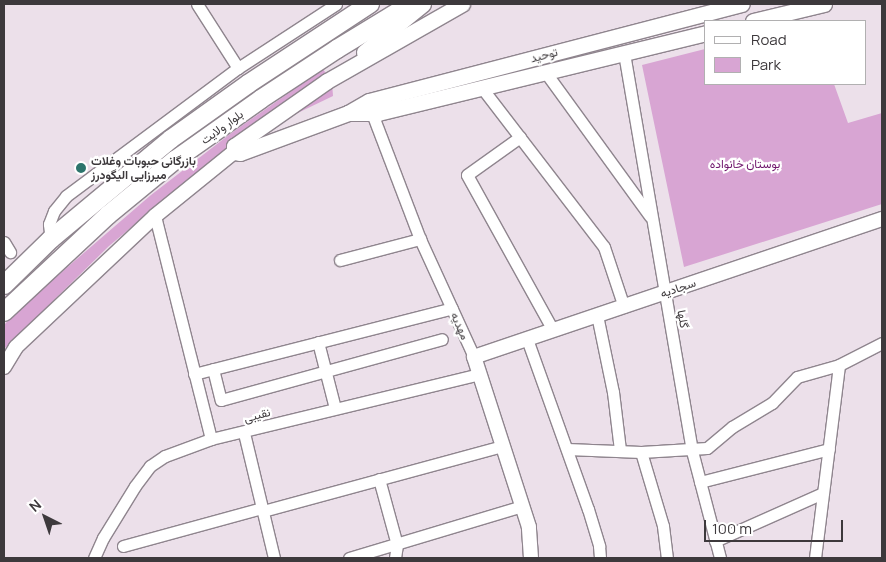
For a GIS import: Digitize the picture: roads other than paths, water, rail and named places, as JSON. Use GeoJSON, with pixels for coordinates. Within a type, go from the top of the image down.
{"type":"FeatureCollection","features":[{"type":"Feature","properties":{"kind":"main road","name":"بلوار ولایت"},"geometry":{"type":"LineString","coordinates":[[4,285],[51,239],[171,139],[264,73],[370,4]]}},
{"type":"Feature","properties":{"kind":"main road","name":"بلوار ولایت"},"geometry":{"type":"LineString","coordinates":[[4,312],[108,215],[175,160],[291,79],[411,4]]}},
{"type":"Feature","properties":{"kind":"main road"},"geometry":{"type":"LineString","coordinates":[[234,152],[234,146],[327,81],[423,4]]}},
{"type":"Feature","properties":{"kind":"main road"},"geometry":{"type":"LineString","coordinates":[[327,81],[462,4]]}},
{"type":"Feature","properties":{"kind":"main road"},"geometry":{"type":"LineString","coordinates":[[743,4],[755,20]]}},
{"type":"Feature","properties":{"kind":"main road","name":"توحید"},"geometry":{"type":"LineString","coordinates":[[370,108],[713,8],[743,4]]}},
{"type":"Feature","properties":{"kind":"main road"},"geometry":{"type":"LineString","coordinates":[[758,20],[786,8],[824,4]]}},
{"type":"Feature","properties":{"kind":"main road","name":"توحید"},"geometry":{"type":"LineString","coordinates":[[234,152],[240,152],[348,113],[482,88],[704,33]]}},
{"type":"Feature","properties":{"kind":"street"},"geometry":{"type":"LineString","coordinates":[[197,4],[238,68]]}},
{"type":"Feature","properties":{"kind":"street"},"geometry":{"type":"LineString","coordinates":[[51,239],[49,224],[54,211],[66,196],[238,68],[336,4]]}},
{"type":"Feature","properties":{"kind":"street","name":"گلها"},"geometry":{"type":"LineString","coordinates":[[624,53],[692,451],[720,558]]}},
{"type":"Feature","properties":{"kind":"street"},"geometry":{"type":"LineString","coordinates":[[546,72],[652,220]]}},
{"type":"Feature","properties":{"kind":"street"},"geometry":{"type":"LineString","coordinates":[[482,88],[604,247],[624,307]]}},
{"type":"Feature","properties":{"kind":"street","name":"مهدیه"},"geometry":{"type":"LineString","coordinates":[[370,108],[420,239],[474,357],[529,527],[531,558]]}},
{"type":"Feature","properties":{"kind":"street"},"geometry":{"type":"LineString","coordinates":[[520,137],[467,175],[553,330]]}},
{"type":"Feature","properties":{"kind":"street"},"geometry":{"type":"LineString","coordinates":[[4,361],[16,347],[155,216],[234,152]]}},
{"type":"Feature","properties":{"kind":"street"},"geometry":{"type":"LineString","coordinates":[[155,216],[211,439]]}},
{"type":"Feature","properties":{"kind":"street","name":"سجادیه"},"geometry":{"type":"LineString","coordinates":[[474,357],[882,219]]}},
{"type":"Feature","properties":{"kind":"street"},"geometry":{"type":"LineString","coordinates":[[340,260],[420,239]]}},
{"type":"Feature","properties":{"kind":"street"},"geometry":{"type":"LineString","coordinates":[[4,242],[10,252]]}},
{"type":"Feature","properties":{"kind":"street"},"geometry":{"type":"LineString","coordinates":[[194,374],[452,308]]}},
{"type":"Feature","properties":{"kind":"street"},"geometry":{"type":"LineString","coordinates":[[597,315],[613,392],[620,450]]}},
{"type":"Feature","properties":{"kind":"street"},"geometry":{"type":"LineString","coordinates":[[213,369],[221,400],[442,339]]}},
{"type":"Feature","properties":{"kind":"street"},"geometry":{"type":"LineString","coordinates":[[527,339],[588,509],[600,558]]}},
{"type":"Feature","properties":{"kind":"street"},"geometry":{"type":"LineString","coordinates":[[318,342],[335,408]]}},
{"type":"Feature","properties":{"kind":"street"},"geometry":{"type":"LineString","coordinates":[[567,449],[641,452],[692,451],[707,448],[732,427],[772,403],[797,377],[839,364],[882,343]]}},
{"type":"Feature","properties":{"kind":"street"},"geometry":{"type":"LineString","coordinates":[[4,367],[16,347]]}},
{"type":"Feature","properties":{"kind":"street"},"geometry":{"type":"LineString","coordinates":[[815,558],[839,364]]}},
{"type":"Feature","properties":{"kind":"street","name":"نقیبی"},"geometry":{"type":"LineString","coordinates":[[94,558],[108,530],[135,486],[150,466],[165,456],[211,439],[479,374]]}},
{"type":"Feature","properties":{"kind":"street"},"geometry":{"type":"LineString","coordinates":[[244,432],[274,558]]}},
{"type":"Feature","properties":{"kind":"street"},"geometry":{"type":"LineString","coordinates":[[123,546],[502,446]]}},
{"type":"Feature","properties":{"kind":"street"},"geometry":{"type":"LineString","coordinates":[[700,482],[829,449]]}},
{"type":"Feature","properties":{"kind":"street"},"geometry":{"type":"LineString","coordinates":[[641,452],[663,526],[667,558]]}},
{"type":"Feature","properties":{"kind":"street"},"geometry":{"type":"LineString","coordinates":[[379,479],[397,545],[395,558]]}},
{"type":"Feature","properties":{"kind":"street"},"geometry":{"type":"LineString","coordinates":[[715,541],[823,493]]}},
{"type":"Feature","properties":{"kind":"street"},"geometry":{"type":"LineString","coordinates":[[349,558],[522,506]]}},
{"type":"Feature","properties":{"kind":"place","name":"بازرگانی حبوبات وغلات میرزایی الیگودرز"},"geometry":{"type":"Point","coordinates":[81,168]}},
{"type":"Feature","properties":{"kind":"park label","name":"بوستان خانواده"},"geometry":{"type":"Point","coordinates":[745,164]}}]}
